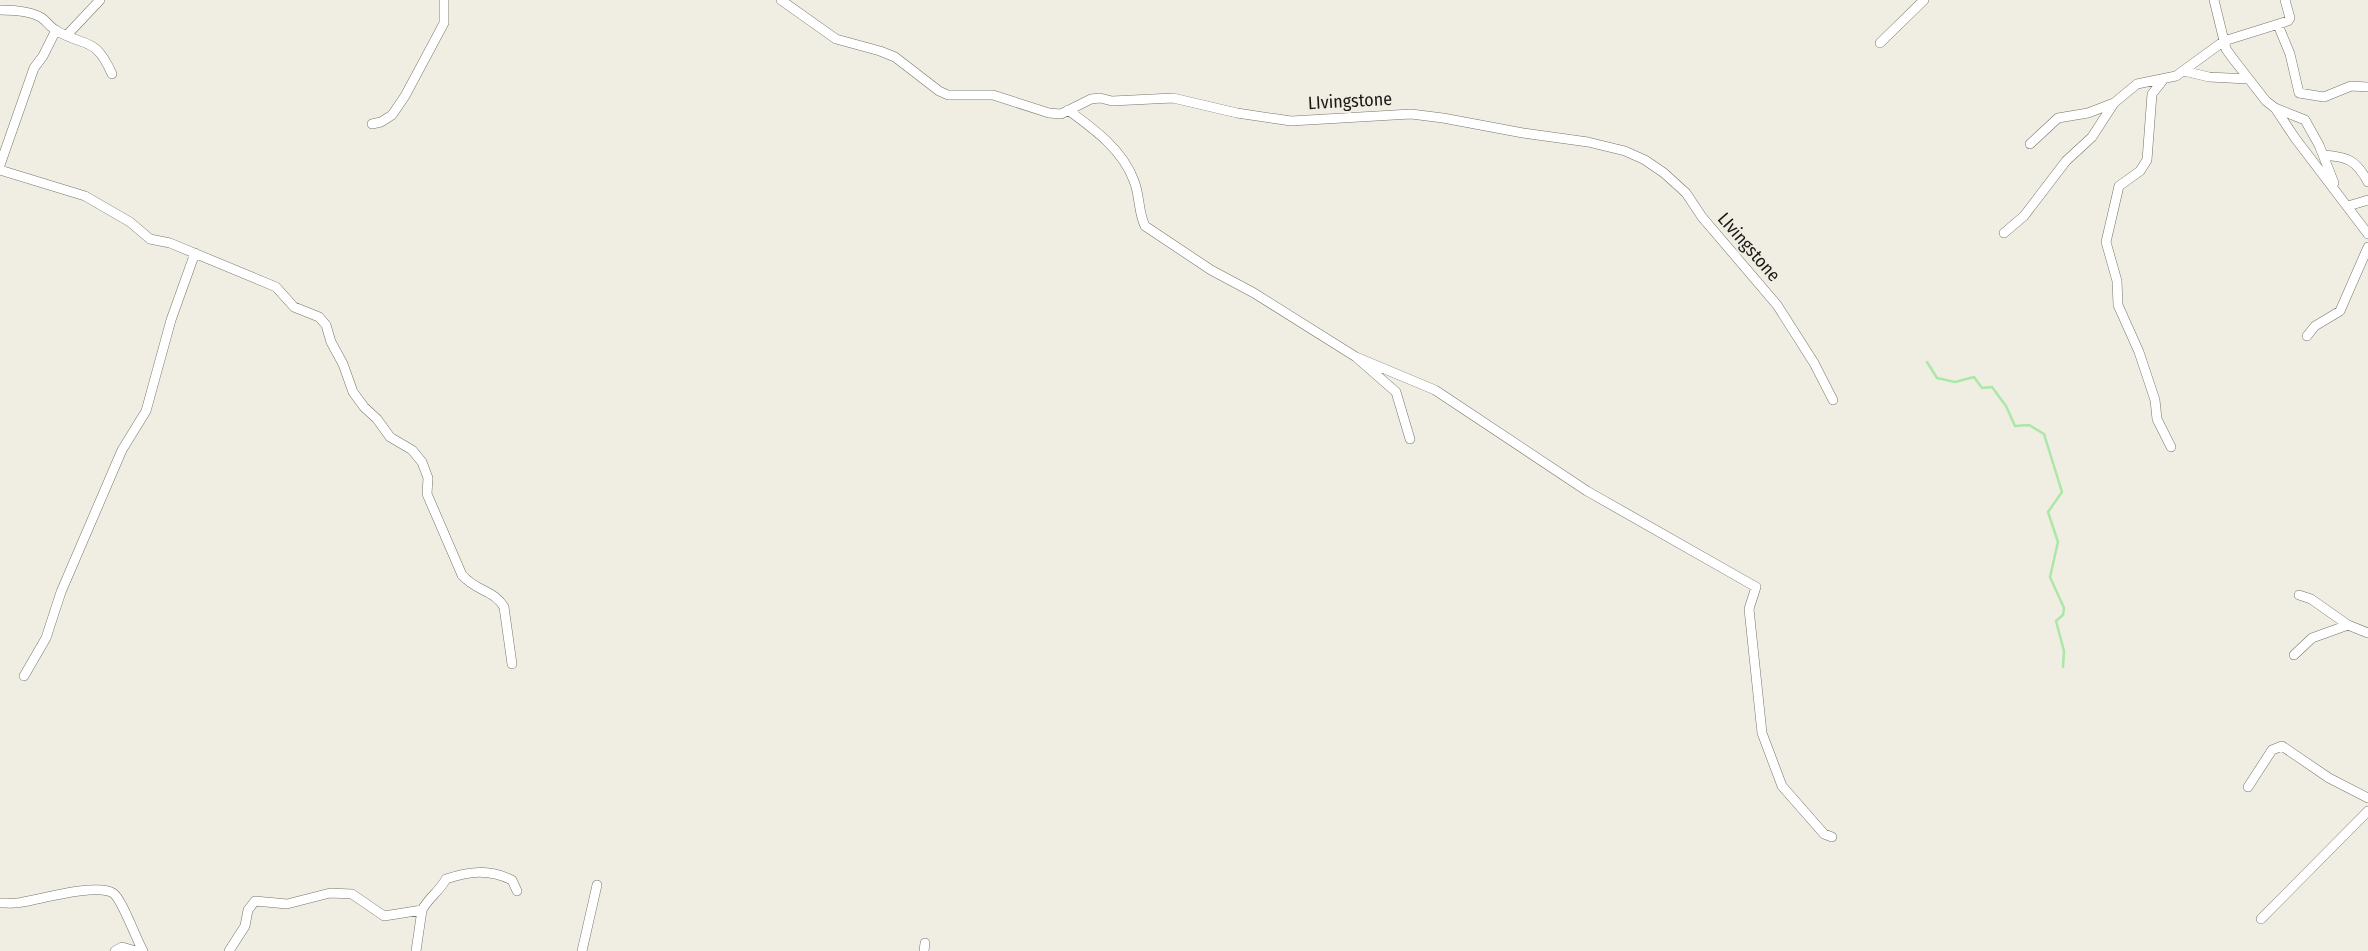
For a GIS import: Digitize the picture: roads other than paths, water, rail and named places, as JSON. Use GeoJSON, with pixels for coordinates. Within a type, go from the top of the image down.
{"type":"FeatureCollection","features":[{"type":"Feature","properties":{"kind":"street"},"geometry":{"type":"LineString","coordinates":[[68,35],[100,0]]}},
{"type":"Feature","properties":{"kind":"street"},"geometry":{"type":"LineString","coordinates":[[372,124],[381,122],[392,115],[405,96],[444,23],[444,0]]}},
{"type":"Feature","properties":{"kind":"street","name":"LIvingstone"},"geometry":{"type":"LineString","coordinates":[[781,0],[836,39],[880,51],[894,57],[939,91],[948,95],[993,95],[1049,113],[1061,114],[1091,99],[1100,98],[1112,101],[1160,97],[1187,100],[1237,113],[1291,121],[1411,114],[1465,121],[1625,151],[1664,173],[1686,193],[1702,217],[1777,305],[1814,363],[1833,400]]}},
{"type":"Feature","properties":{"kind":"street"},"geometry":{"type":"LineString","coordinates":[[1880,43],[1924,0]]}},
{"type":"Feature","properties":{"kind":"street"},"geometry":{"type":"LineString","coordinates":[[2214,0],[2226,49],[2248,79],[2275,108],[2368,234]]}},
{"type":"Feature","properties":{"kind":"street"},"geometry":{"type":"LineString","coordinates":[[2004,233],[2024,216],[2066,161],[2092,137],[2114,103],[2137,84],[2164,79],[2184,71],[2195,60],[2224,41],[2288,21],[2290,18],[2285,0]]}},
{"type":"Feature","properties":{"kind":"street"},"geometry":{"type":"LineString","coordinates":[[0,10],[16,10],[40,17],[56,30],[92,44],[104,56],[112,74]]}},
{"type":"Feature","properties":{"kind":"street"},"geometry":{"type":"LineString","coordinates":[[2278,25],[2290,54],[2299,93],[2324,97],[2351,86],[2368,87]]}},
{"type":"Feature","properties":{"kind":"street"},"geometry":{"type":"LineString","coordinates":[[0,165],[34,68],[43,56],[56,30]]}},
{"type":"Feature","properties":{"kind":"street"},"geometry":{"type":"LineString","coordinates":[[2184,71],[2209,77],[2248,79]]}},
{"type":"Feature","properties":{"kind":"street"},"geometry":{"type":"LineString","coordinates":[[2164,79],[2152,94],[2147,160],[2140,170],[2119,186],[2106,242],[2117,281],[2118,306],[2139,352],[2155,400],[2158,420],[2171,447]]}},
{"type":"Feature","properties":{"kind":"street"},"geometry":{"type":"LineString","coordinates":[[2030,144],[2058,118],[2088,113],[2114,103]]}},
{"type":"Feature","properties":{"kind":"street"},"geometry":{"type":"LineString","coordinates":[[2275,108],[2305,120],[2324,155],[2337,193]]}},
{"type":"Feature","properties":{"kind":"street"},"geometry":{"type":"LineString","coordinates":[[1068,110],[1108,142],[1123,159],[1134,180],[1145,226],[1211,270],[1254,293],[1356,357],[1396,392],[1410,439]]}},
{"type":"Feature","properties":{"kind":"street"},"geometry":{"type":"LineString","coordinates":[[2324,155],[2348,158],[2356,164],[2368,182]]}},
{"type":"Feature","properties":{"kind":"street"},"geometry":{"type":"LineString","coordinates":[[0,170],[85,196],[130,222],[150,239],[170,243],[276,287],[294,307],[319,317],[326,325],[331,342],[343,364],[353,392],[390,437],[412,450],[422,462],[428,478],[427,494],[462,576],[471,586],[499,599],[504,606],[512,664]]}},
{"type":"Feature","properties":{"kind":"street"},"geometry":{"type":"LineString","coordinates":[[2348,206],[2368,200]]}},
{"type":"Feature","properties":{"kind":"street"},"geometry":{"type":"LineString","coordinates":[[2307,336],[2316,326],[2340,311],[2368,246]]}},
{"type":"Feature","properties":{"kind":"street"},"geometry":{"type":"LineString","coordinates":[[24,676],[46,638],[61,592],[122,450],[146,411],[171,320],[195,253]]}},
{"type":"Feature","properties":{"kind":"street"},"geometry":{"type":"LineString","coordinates":[[1356,357],[1435,390],[1587,491],[1756,587],[1749,609],[1762,733],[1782,786],[1824,834],[1832,837]]}},
{"type":"Feature","properties":{"kind":"street"},"geometry":{"type":"LineString","coordinates":[[2299,596],[2311,599],[2348,625],[2368,633]]}},
{"type":"Feature","properties":{"kind":"street"},"geometry":{"type":"LineString","coordinates":[[2294,655],[2312,638],[2348,625]]}},
{"type":"Feature","properties":{"kind":"street"},"geometry":{"type":"LineString","coordinates":[[2248,787],[2272,750],[2282,746],[2329,778],[2368,798]]}},
{"type":"Feature","properties":{"kind":"street"},"geometry":{"type":"LineString","coordinates":[[2261,918],[2368,811]]}},
{"type":"Feature","properties":{"kind":"street"},"geometry":{"type":"LineString","coordinates":[[416,951],[422,910],[429,898],[439,892],[446,879],[469,872],[504,877],[512,880],[517,891]]}},
{"type":"Feature","properties":{"kind":"street"},"geometry":{"type":"LineString","coordinates":[[582,951],[597,885]]}},
{"type":"Feature","properties":{"kind":"street"},"geometry":{"type":"LineString","coordinates":[[0,902],[22,903],[46,896],[58,897],[76,890],[103,890],[113,893],[122,905],[130,928],[143,951]]}},
{"type":"Feature","properties":{"kind":"street"},"geometry":{"type":"LineString","coordinates":[[229,951],[245,926],[248,910],[255,901],[298,903],[330,893],[352,894],[384,916],[422,910]]}},
{"type":"Feature","properties":{"kind":"street"},"geometry":{"type":"LineString","coordinates":[[115,951],[122,947],[136,951]]}},
{"type":"Feature","properties":{"kind":"waterway"},"geometry":{"type":"LineString","coordinates":[[1927,362],[1937,378],[1955,382],[1974,377],[1982,388],[1992,387],[2006,406],[2015,426],[2029,425],[2044,434],[2062,492],[2048,512],[2058,542],[2050,577],[2064,608],[2063,615],[2056,621],[2064,651],[2063,667]]}}]}
